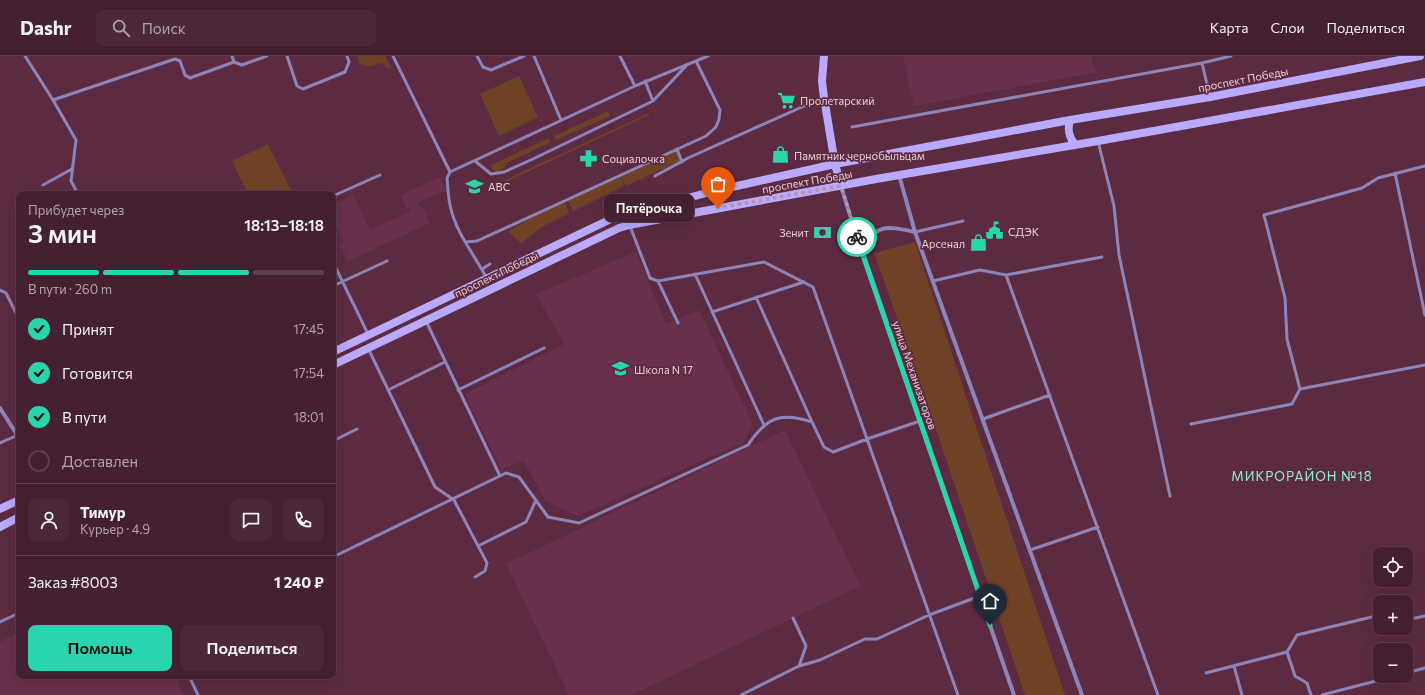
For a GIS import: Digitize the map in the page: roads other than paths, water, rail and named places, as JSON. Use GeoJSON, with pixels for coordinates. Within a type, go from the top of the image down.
{"type":"FeatureCollection","features":[{"type":"Feature","properties":{"kind":"main road","name":"улица Механизаторов"},"geometry":{"type":"LineString","coordinates":[[824,56],[822,81],[824,98],[835,164],[841,186]]}},
{"type":"Feature","properties":{"kind":"main road","name":"проспект Победы"},"geometry":{"type":"LineString","coordinates":[[336,350],[616,217],[706,193],[835,164],[1070,120],[1210,97],[1420,56]]}},
{"type":"Feature","properties":{"kind":"main road","name":"проспект Победы"},"geometry":{"type":"LineString","coordinates":[[336,364],[629,224],[1425,82]]}},
{"type":"Feature","properties":{"kind":"main road"},"geometry":{"type":"LineString","coordinates":[[1070,120],[1068,132],[1075,145]]}},
{"type":"Feature","properties":{"kind":"main road"},"geometry":{"type":"LineString","coordinates":[[0,509],[16,501]]}},
{"type":"Feature","properties":{"kind":"main road"},"geometry":{"type":"LineString","coordinates":[[0,527],[16,519]]}},
{"type":"Feature","properties":{"kind":"street"},"geometry":{"type":"LineString","coordinates":[[899,175],[915,232],[1082,695]]}},
{"type":"Feature","properties":{"kind":"street","name":"улица Механизаторов"},"geometry":{"type":"LineString","coordinates":[[841,186],[861,251],[1014,695]]}},
{"type":"Feature","properties":{"kind":"street"},"geometry":{"type":"LineString","coordinates":[[861,251],[875,231],[893,227],[915,232]]}},
{"type":"Feature","properties":{"kind":"street"},"geometry":{"type":"LineString","coordinates":[[0,408],[16,433]]}},
{"type":"Feature","properties":{"kind":"lane"},"geometry":{"type":"LineString","coordinates":[[25,56],[76,140],[71,181],[76,191]]}},
{"type":"Feature","properties":{"kind":"lane"},"geometry":{"type":"LineString","coordinates":[[232,56],[234,62]]}},
{"type":"Feature","properties":{"kind":"lane"},"geometry":{"type":"LineString","coordinates":[[53,100],[175,59],[180,61],[185,75],[190,78],[234,62],[242,65],[267,56]]}},
{"type":"Feature","properties":{"kind":"lane"},"geometry":{"type":"LineString","coordinates":[[287,56],[297,86],[304,89],[345,72],[349,62],[347,56]]}},
{"type":"Feature","properties":{"kind":"lane"},"geometry":{"type":"LineString","coordinates":[[393,56],[450,172]]}},
{"type":"Feature","properties":{"kind":"lane"},"geometry":{"type":"LineString","coordinates":[[477,56],[482,66],[491,70],[524,56]]}},
{"type":"Feature","properties":{"kind":"lane"},"geometry":{"type":"LineString","coordinates":[[534,56],[561,120]]}},
{"type":"Feature","properties":{"kind":"lane"},"geometry":{"type":"LineString","coordinates":[[620,56],[635,86]]}},
{"type":"Feature","properties":{"kind":"lane"},"geometry":{"type":"LineString","coordinates":[[487,279],[460,233],[451,209],[447,178],[450,172],[635,86],[708,56]]}},
{"type":"Feature","properties":{"kind":"lane"},"geometry":{"type":"LineString","coordinates":[[852,127],[1202,63],[1231,56]]}},
{"type":"Feature","properties":{"kind":"lane"},"geometry":{"type":"LineString","coordinates":[[466,242],[477,241],[706,136],[716,127],[720,110],[696,60]]}},
{"type":"Feature","properties":{"kind":"lane"},"geometry":{"type":"LineString","coordinates":[[1202,63],[1210,97]]}},
{"type":"Feature","properties":{"kind":"lane"},"geometry":{"type":"LineString","coordinates":[[475,161],[491,174],[504,172],[653,101],[687,64]]}},
{"type":"Feature","properties":{"kind":"lane"},"geometry":{"type":"LineString","coordinates":[[645,82],[653,101]]}},
{"type":"Feature","properties":{"kind":"lane"},"geometry":{"type":"LineString","coordinates":[[655,176],[682,162],[824,98]]}},
{"type":"Feature","properties":{"kind":"lane"},"geometry":{"type":"LineString","coordinates":[[1098,141],[1114,206],[1119,255],[1170,496]]}},
{"type":"Feature","properties":{"kind":"lane"},"geometry":{"type":"LineString","coordinates":[[677,149],[682,162]]}},
{"type":"Feature","properties":{"kind":"lane"},"geometry":{"type":"LineString","coordinates":[[1191,424],[1292,404],[1300,389],[1287,339],[1285,298],[1264,215],[1362,188],[1378,178],[1425,166]]}},
{"type":"Feature","properties":{"kind":"lane"},"geometry":{"type":"LineString","coordinates":[[43,185],[72,169]]}},
{"type":"Feature","properties":{"kind":"lane"},"geometry":{"type":"LineString","coordinates":[[1395,174],[1425,315]]}},
{"type":"Feature","properties":{"kind":"lane"},"geometry":{"type":"LineString","coordinates":[[336,195],[380,175]]}},
{"type":"Feature","properties":{"kind":"lane"},"geometry":{"type":"LineString","coordinates":[[915,232],[963,221]]}},
{"type":"Feature","properties":{"kind":"lane"},"geometry":{"type":"LineString","coordinates":[[629,224],[650,278],[658,281],[764,262],[813,287],[958,695]]}},
{"type":"Feature","properties":{"kind":"lane"},"geometry":{"type":"LineString","coordinates":[[933,281],[980,270],[1006,275],[1102,258]]}},
{"type":"Feature","properties":{"kind":"lane"},"geometry":{"type":"LineString","coordinates":[[336,284],[387,261]]}},
{"type":"Feature","properties":{"kind":"lane"},"geometry":{"type":"LineString","coordinates":[[482,269],[490,264]]}},
{"type":"Feature","properties":{"kind":"lane"},"geometry":{"type":"LineString","coordinates":[[336,268],[368,334]]}},
{"type":"Feature","properties":{"kind":"lane"},"geometry":{"type":"LineString","coordinates":[[695,274],[764,425]]}},
{"type":"Feature","properties":{"kind":"lane"},"geometry":{"type":"LineString","coordinates":[[1006,275],[1158,695]]}},
{"type":"Feature","properties":{"kind":"lane"},"geometry":{"type":"LineString","coordinates":[[658,281],[678,323]]}},
{"type":"Feature","properties":{"kind":"lane"},"geometry":{"type":"LineString","coordinates":[[712,312],[804,282]]}},
{"type":"Feature","properties":{"kind":"lane"},"geometry":{"type":"LineString","coordinates":[[0,290],[6,293],[16,313]]}},
{"type":"Feature","properties":{"kind":"lane"},"geometry":{"type":"LineString","coordinates":[[756,297],[824,448],[833,452],[867,439],[920,422]]}},
{"type":"Feature","properties":{"kind":"lane"},"geometry":{"type":"LineString","coordinates":[[425,321],[500,476]]}},
{"type":"Feature","properties":{"kind":"lane"},"geometry":{"type":"LineString","coordinates":[[368,348],[435,487],[454,500],[487,563],[485,571],[475,577]]}},
{"type":"Feature","properties":{"kind":"lane"},"geometry":{"type":"LineString","coordinates":[[458,390],[544,348]]}},
{"type":"Feature","properties":{"kind":"lane"},"geometry":{"type":"LineString","coordinates":[[388,390],[445,362]]}},
{"type":"Feature","properties":{"kind":"lane"},"geometry":{"type":"LineString","coordinates":[[1300,389],[1425,365]]}},
{"type":"Feature","properties":{"kind":"lane"},"geometry":{"type":"LineString","coordinates":[[983,419],[1050,395]]}},
{"type":"Feature","properties":{"kind":"lane"},"geometry":{"type":"LineString","coordinates":[[336,557],[454,500],[506,473],[519,477],[548,517],[579,523],[748,445],[764,425],[775,418],[800,418],[812,422]]}},
{"type":"Feature","properties":{"kind":"lane"},"geometry":{"type":"LineString","coordinates":[[336,440],[358,429]]}},
{"type":"Feature","properties":{"kind":"lane"},"geometry":{"type":"LineString","coordinates":[[0,444],[16,437]]}},
{"type":"Feature","properties":{"kind":"lane"},"geometry":{"type":"LineString","coordinates":[[478,546],[526,522],[536,500]]}},
{"type":"Feature","properties":{"kind":"lane"},"geometry":{"type":"LineString","coordinates":[[1030,550],[1098,527]]}},
{"type":"Feature","properties":{"kind":"lane"},"geometry":{"type":"LineString","coordinates":[[741,695],[799,666],[820,660],[864,639],[877,639],[929,615],[980,596]]}},
{"type":"Feature","properties":{"kind":"lane"},"geometry":{"type":"LineString","coordinates":[[0,622],[16,614]]}},
{"type":"Feature","properties":{"kind":"lane"},"geometry":{"type":"LineString","coordinates":[[1413,619],[1425,616]]}},
{"type":"Feature","properties":{"kind":"lane"},"geometry":{"type":"LineString","coordinates":[[1206,673],[1287,652],[1297,635],[1373,617]]}},
{"type":"Feature","properties":{"kind":"lane"},"geometry":{"type":"LineString","coordinates":[[793,618],[806,646],[799,666]]}},
{"type":"Feature","properties":{"kind":"lane"},"geometry":{"type":"LineString","coordinates":[[1287,652],[1295,676],[1307,683],[1311,695]]}},
{"type":"Feature","properties":{"kind":"lane"},"geometry":{"type":"LineString","coordinates":[[1234,666],[1242,695]]}},
{"type":"Feature","properties":{"kind":"lane"},"geometry":{"type":"LineString","coordinates":[[1413,671],[1425,668]]}},
{"type":"Feature","properties":{"kind":"lane"},"geometry":{"type":"LineString","coordinates":[[190,679],[198,695]]}},
{"type":"Feature","properties":{"kind":"lane"},"geometry":{"type":"LineString","coordinates":[[1322,695],[1338,693],[1373,683]]}},
{"type":"Feature","properties":{"kind":"place","name":"Пролетарский"},"geometry":{"type":"Point","coordinates":[787,100]}},
{"type":"Feature","properties":{"kind":"place","name":"Памятник чернобыльцам"},"geometry":{"type":"Point","coordinates":[781,155]}},
{"type":"Feature","properties":{"kind":"place","name":"Социалочка"},"geometry":{"type":"Point","coordinates":[589,158]}},
{"type":"Feature","properties":{"kind":"place","name":"АВС"},"geometry":{"type":"Point","coordinates":[475,186]}},
{"type":"Feature","properties":{"kind":"place","name":"Пятёрочка"},"geometry":{"type":"Point","coordinates":[718,208]}},
{"type":"Feature","properties":{"kind":"place","name":"СДЭК"},"geometry":{"type":"Point","coordinates":[995,231]}},
{"type":"Feature","properties":{"kind":"place","name":"Зенит"},"geometry":{"type":"Point","coordinates":[822,232]}},
{"type":"Feature","properties":{"kind":"place","name":"Арсенал"},"geometry":{"type":"Point","coordinates":[978,243]}},
{"type":"Feature","properties":{"kind":"place","name":"Школа N 17"},"geometry":{"type":"Point","coordinates":[621,369]}},
{"type":"Feature","properties":{"kind":"district","name":"МИКРОРАЙОН №18"},"geometry":{"type":"Point","coordinates":[1302,476]}}]}
